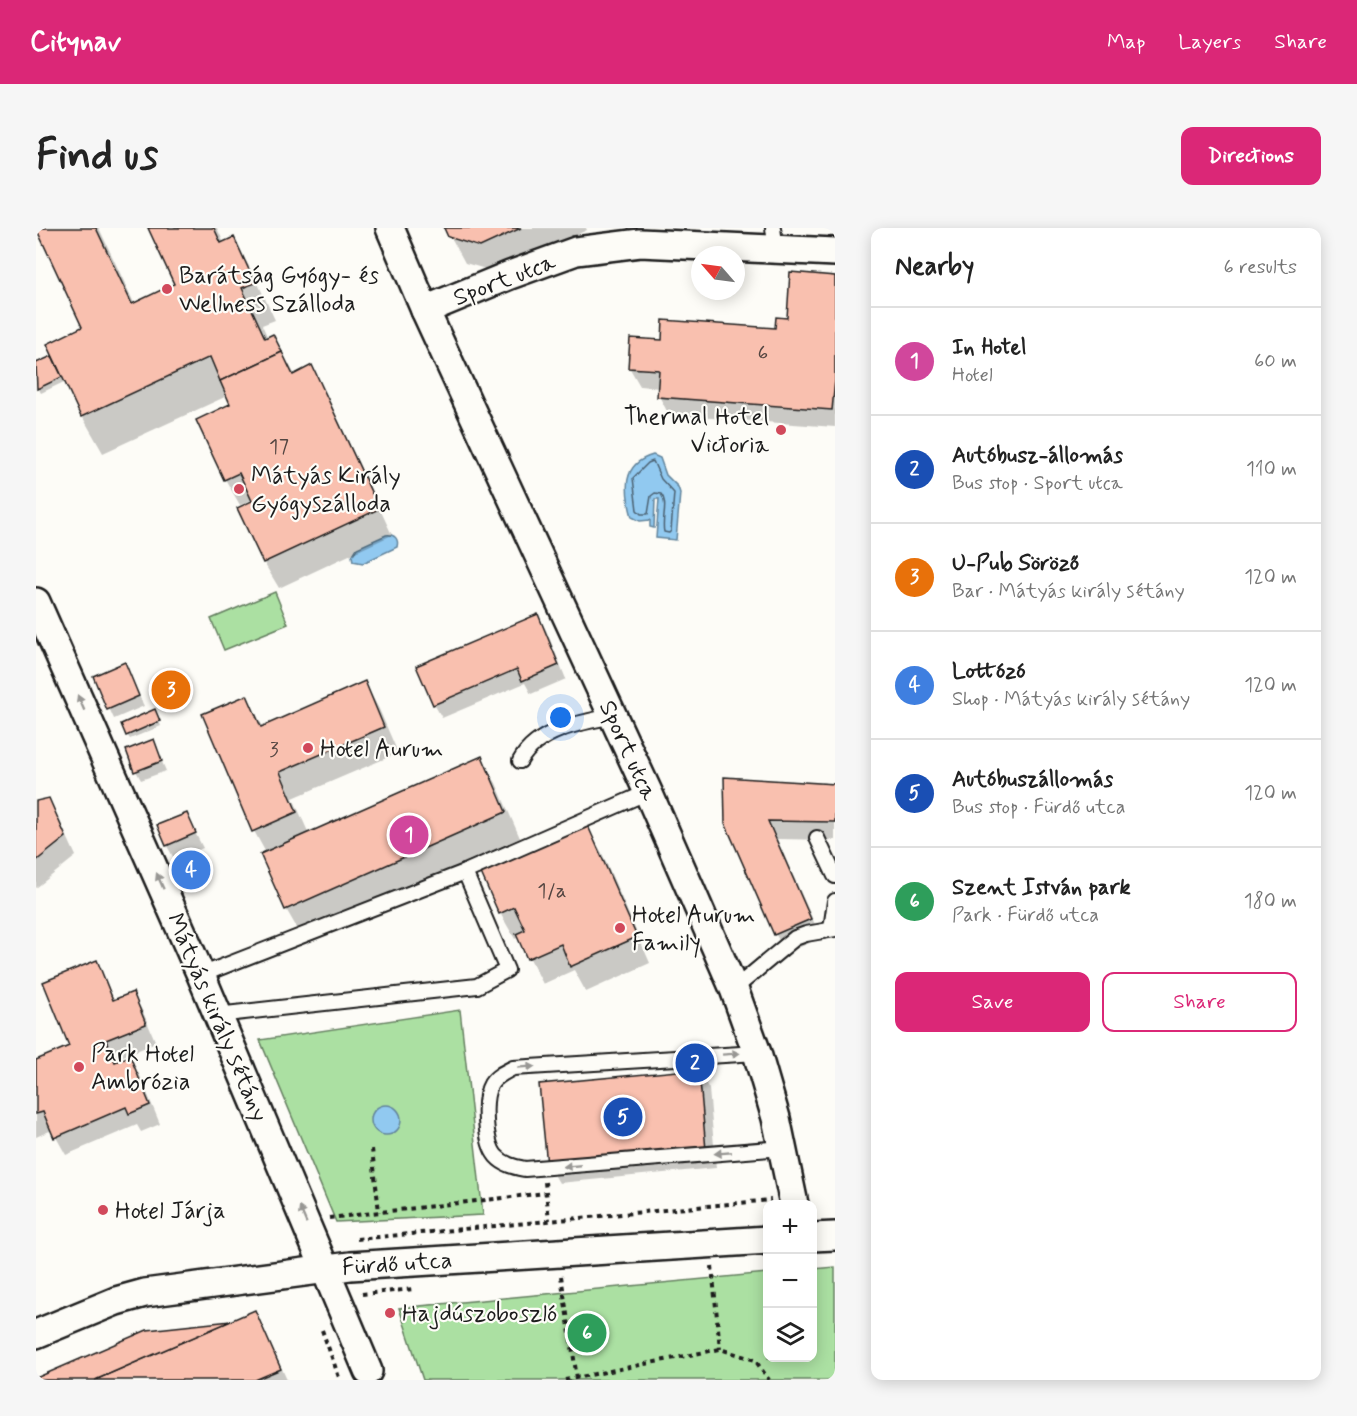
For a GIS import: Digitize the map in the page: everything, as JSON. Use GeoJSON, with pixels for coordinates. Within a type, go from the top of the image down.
{"type":"FeatureCollection","features":[{"type":"Feature","properties":{"kind":"street","name":"Sport utca"},"geometry":{"type":"LineString","coordinates":[[390,228],[425,310],[614,716],[734,989],[757,1053],[776,1118],[793,1200]]}},
{"type":"Feature","properties":{"kind":"street","name":"Sport utca"},"geometry":{"type":"LineString","coordinates":[[425,310],[576,251],[640,243],[774,239],[835,252]]}},
{"type":"Feature","properties":{"kind":"street","name":"Mátyás király sétány"},"geometry":{"type":"LineString","coordinates":[[36,602],[201,975],[368,1371]]}},
{"type":"Feature","properties":{"kind":"street"},"geometry":{"type":"LineString","coordinates":[[817,1237],[835,1236]]}},
{"type":"Feature","properties":{"kind":"street","name":"Fürdő utca"},"geometry":{"type":"LineString","coordinates":[[36,1334],[116,1301],[145,1293],[326,1269],[763,1240]]}},
{"type":"Feature","properties":{"kind":"lane"},"geometry":{"type":"LineString","coordinates":[[520,760],[526,749],[538,740],[588,720],[614,716]]}},
{"type":"Feature","properties":{"kind":"lane"},"geometry":{"type":"LineString","coordinates":[[201,975],[465,872],[648,792]]}},
{"type":"Feature","properties":{"kind":"lane"},"geometry":{"type":"LineString","coordinates":[[817,838],[835,876]]}},
{"type":"Feature","properties":{"kind":"lane"},"geometry":{"type":"LineString","coordinates":[[217,1015],[477,986],[507,970],[465,872]]}},
{"type":"Feature","properties":{"kind":"lane"},"geometry":{"type":"LineString","coordinates":[[734,989],[795,938],[833,929],[835,901]]}},
{"type":"Feature","properties":{"kind":"lane"},"geometry":{"type":"LineString","coordinates":[[757,1053],[513,1068],[491,1085],[487,1095],[486,1106],[492,1149],[497,1157],[512,1167],[525,1169],[782,1148]]}},
{"type":"Feature","properties":{"kind":"path"},"geometry":{"type":"LineString","coordinates":[[372,1149],[379,1212]]}},
{"type":"Feature","properties":{"kind":"path"},"geometry":{"type":"LineString","coordinates":[[543,1168],[549,1221]]}},
{"type":"Feature","properties":{"kind":"path"},"geometry":{"type":"LineString","coordinates":[[310,1232],[379,1212],[546,1193]]}},
{"type":"Feature","properties":{"kind":"path"},"geometry":{"type":"LineString","coordinates":[[310,1232],[549,1221],[763,1203]]}},
{"type":"Feature","properties":{"kind":"path"},"geometry":{"type":"LineString","coordinates":[[712,1262],[720,1349]]}},
{"type":"Feature","properties":{"kind":"path"},"geometry":{"type":"LineString","coordinates":[[572,1274],[560,1275],[577,1379]]}},
{"type":"Feature","properties":{"kind":"path"},"geometry":{"type":"LineString","coordinates":[[357,1295],[426,1288]]}},
{"type":"Feature","properties":{"kind":"path"},"geometry":{"type":"LineString","coordinates":[[565,1380],[720,1349],[755,1360],[769,1380]]}},
{"type":"Feature","properties":{"kind":"green space"},"geometry":{"type":"Polygon","coordinates":[[[275,592],[288,624],[224,650],[211,619],[275,592]]]}},
{"type":"Feature","properties":{"kind":"green space"},"geometry":{"type":"Polygon","coordinates":[[[460,1010],[483,1215],[336,1222],[260,1040],[460,1010]]]}},
{"type":"Feature","properties":{"kind":"green space"},"geometry":{"type":"Polygon","coordinates":[[[835,1267],[835,1380],[423,1380],[399,1308],[763,1273],[763,1362],[817,1362],[817,1269],[835,1267]]]}},
{"type":"Feature","properties":{"kind":"water"},"geometry":{"type":"Polygon","coordinates":[[[653,455],[660,458],[666,475],[678,487],[680,493],[676,540],[656,538],[659,499],[655,499],[654,528],[650,527],[650,520],[640,521],[632,517],[627,488],[630,472],[643,459],[653,455]]]}},
{"type":"Feature","properties":{"kind":"water"},"geometry":{"type":"Polygon","coordinates":[[[386,535],[396,538],[397,547],[363,563],[353,561],[352,556],[357,548],[386,535]]]}},
{"type":"Feature","properties":{"kind":"water"},"geometry":{"type":"Polygon","coordinates":[[[386,1105],[397,1109],[401,1120],[397,1131],[386,1135],[375,1131],[371,1120],[375,1109],[386,1105]]]}},
{"type":"Feature","properties":{"kind":"building"},"geometry":{"type":"Polygon","coordinates":[[[36,228],[96,228],[132,304],[174,284],[148,228],[214,228],[221,243],[234,237],[255,283],[242,288],[265,338],[273,334],[282,352],[220,381],[210,357],[81,417],[47,344],[82,327],[36,228]]]}},
{"type":"Feature","properties":{"kind":"building"},"geometry":{"type":"Polygon","coordinates":[[[444,228],[521,228],[480,247],[448,237],[444,228]]]}},
{"type":"Feature","properties":{"kind":"building"},"geometry":{"type":"Polygon","coordinates":[[[790,272],[835,276],[835,380],[832,410],[657,397],[659,370],[628,368],[630,338],[662,340],[663,320],[775,328],[776,317],[787,318],[790,272]]]}},
{"type":"Feature","properties":{"kind":"building"},"geometry":{"type":"Polygon","coordinates":[[[282,352],[293,375],[312,365],[379,509],[263,563],[237,508],[252,501],[239,473],[224,480],[196,420],[230,404],[220,381],[282,352]]]}},
{"type":"Feature","properties":{"kind":"building"},"geometry":{"type":"Polygon","coordinates":[[[52,356],[62,377],[37,389],[36,363],[52,356]]]}},
{"type":"Feature","properties":{"kind":"building"},"geometry":{"type":"Polygon","coordinates":[[[538,614],[559,665],[522,681],[517,669],[433,705],[416,666],[538,614]]]}},
{"type":"Feature","properties":{"kind":"building"},"geometry":{"type":"Polygon","coordinates":[[[125,662],[139,696],[107,710],[93,676],[125,662]]]}},
{"type":"Feature","properties":{"kind":"building"},"geometry":{"type":"Polygon","coordinates":[[[365,681],[384,727],[280,772],[297,812],[252,832],[202,714],[247,695],[261,727],[365,681]]]}},
{"type":"Feature","properties":{"kind":"building"},"geometry":{"type":"Polygon","coordinates":[[[155,709],[160,721],[126,736],[121,724],[155,709]]]}},
{"type":"Feature","properties":{"kind":"building"},"geometry":{"type":"Polygon","coordinates":[[[154,739],[162,761],[134,772],[126,750],[154,739]]]}},
{"type":"Feature","properties":{"kind":"building"},"geometry":{"type":"Polygon","coordinates":[[[482,756],[506,812],[285,910],[260,854],[482,756]]]}},
{"type":"Feature","properties":{"kind":"building"},"geometry":{"type":"Polygon","coordinates":[[[724,777],[835,784],[835,822],[768,821],[811,919],[774,935],[725,823],[724,777]]]}},
{"type":"Feature","properties":{"kind":"building"},"geometry":{"type":"Polygon","coordinates":[[[49,798],[66,837],[36,861],[36,801],[49,798]]]}},
{"type":"Feature","properties":{"kind":"building"},"geometry":{"type":"Polygon","coordinates":[[[187,813],[196,833],[166,846],[157,825],[187,813]]]}},
{"type":"Feature","properties":{"kind":"building"},"geometry":{"type":"Polygon","coordinates":[[[588,826],[637,937],[570,967],[561,944],[527,959],[516,934],[525,930],[514,907],[499,914],[481,873],[588,826]]]}},
{"type":"Feature","properties":{"kind":"building"},"geometry":{"type":"Polygon","coordinates":[[[97,960],[113,1000],[133,992],[146,1024],[106,1040],[115,1062],[130,1056],[150,1105],[129,1114],[126,1107],[54,1138],[43,1112],[36,1114],[36,1060],[69,1046],[43,982],[97,960]]]}},
{"type":"Feature","properties":{"kind":"building"},"geometry":{"type":"Polygon","coordinates":[[[699,1069],[706,1150],[547,1165],[539,1084],[699,1069]]]}},
{"type":"Feature","properties":{"kind":"building"},"geometry":{"type":"Polygon","coordinates":[[[255,1310],[281,1369],[255,1380],[95,1380],[255,1310]]]}},
{"type":"Feature","properties":{"kind":"building"},"geometry":{"type":"Polygon","coordinates":[[[231,1321],[95,1380],[36,1380],[36,1378],[147,1330],[231,1321]]]}},
{"type":"Feature","properties":{"kind":"place","name":"Barátság Gyógy- és Wellness Szálloda"},"geometry":{"type":"Point","coordinates":[167,289]}},
{"type":"Feature","properties":{"kind":"place","name":"Thermal Hotel Victoria"},"geometry":{"type":"Point","coordinates":[781,430]}},
{"type":"Feature","properties":{"kind":"place","name":"Mátyás Király Gyógyszálloda"},"geometry":{"type":"Point","coordinates":[239,489]}},
{"type":"Feature","properties":{"kind":"place","name":"U-Pub Söröző"},"geometry":{"type":"Point","coordinates":[171,690]}},
{"type":"Feature","properties":{"kind":"place","name":"Hotel Aurum"},"geometry":{"type":"Point","coordinates":[308,748]}},
{"type":"Feature","properties":{"kind":"place","name":"In Hotel"},"geometry":{"type":"Point","coordinates":[409,835]}},
{"type":"Feature","properties":{"kind":"place","name":"Lottózó"},"geometry":{"type":"Point","coordinates":[191,870]}},
{"type":"Feature","properties":{"kind":"place","name":"Hotel Aurum Family"},"geometry":{"type":"Point","coordinates":[620,928]}},
{"type":"Feature","properties":{"kind":"place","name":"Autóbusz-állomás"},"geometry":{"type":"Point","coordinates":[695,1063]}},
{"type":"Feature","properties":{"kind":"place","name":"Park Hotel Ambrózia"},"geometry":{"type":"Point","coordinates":[79,1067]}},
{"type":"Feature","properties":{"kind":"place","name":"Autóbuszállomás"},"geometry":{"type":"Point","coordinates":[623,1117]}},
{"type":"Feature","properties":{"kind":"place","name":"Hotel Járja"},"geometry":{"type":"Point","coordinates":[103,1210]}},
{"type":"Feature","properties":{"kind":"place","name":"Hajdúszoboszló"},"geometry":{"type":"Point","coordinates":[390,1313]}},
{"type":"Feature","properties":{"kind":"place","name":"Szent István park"},"geometry":{"type":"Point","coordinates":[587,1333]}}]}
